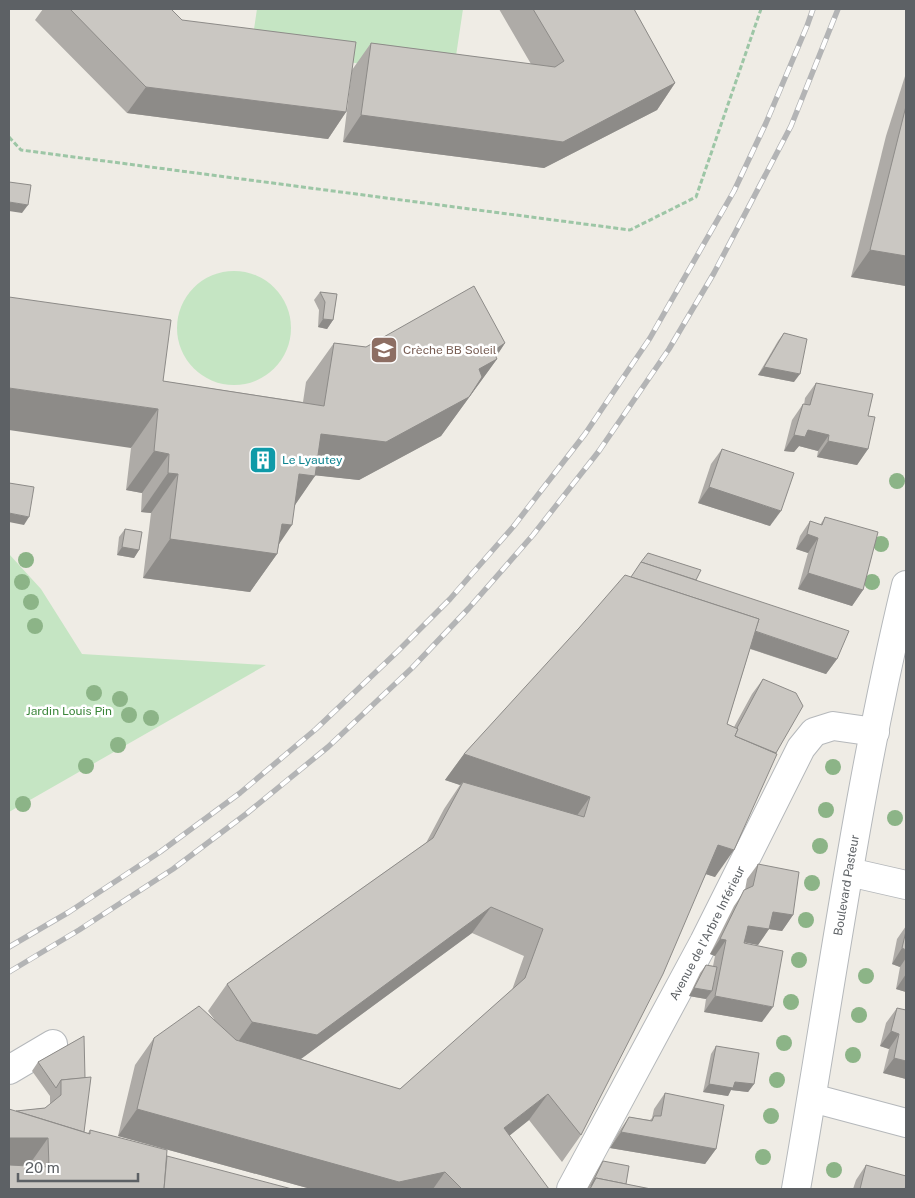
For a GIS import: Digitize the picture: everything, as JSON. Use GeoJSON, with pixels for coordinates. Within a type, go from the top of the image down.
{"type":"FeatureCollection","features":[{"type":"Feature","properties":{"kind":"street","name":"Boulevard Pasteur"},"geometry":{"type":"LineString","coordinates":[[796,1189],[849,872],[885,674],[899,644],[906,585]]}},
{"type":"Feature","properties":{"kind":"street","name":"Avenue de l'Arbre Inférieur"},"geometry":{"type":"LineString","coordinates":[[571,1189],[704,942],[801,748],[814,732],[832,726],[875,732]]}},
{"type":"Feature","properties":{"kind":"street"},"geometry":{"type":"LineString","coordinates":[[849,872],[906,885]]}},
{"type":"Feature","properties":{"kind":"street"},"geometry":{"type":"LineString","coordinates":[[9,1070],[53,1044]]}},
{"type":"Feature","properties":{"kind":"street"},"geometry":{"type":"LineString","coordinates":[[812,1098],[906,1123]]}},
{"type":"Feature","properties":{"kind":"path"},"geometry":{"type":"LineString","coordinates":[[9,137],[21,150],[630,230],[696,198],[761,9]]}},
{"type":"Feature","properties":{"kind":"green space"},"geometry":{"type":"Polygon","coordinates":[[[257,9],[463,9],[453,76],[251,49],[257,9]]]}},
{"type":"Feature","properties":{"kind":"green space"},"geometry":{"type":"Polygon","coordinates":[[[234,271],[256,275],[274,288],[287,306],[291,328],[287,350],[274,368],[256,381],[234,385],[212,381],[194,368],[181,350],[177,328],[181,306],[194,288],[212,275],[234,271]]]}},
{"type":"Feature","properties":{"kind":"green space","name":"Jardin Louis Pin"},"geometry":{"type":"Polygon","coordinates":[[[9,554],[41,589],[82,654],[266,665],[9,812],[9,554]]]}},
{"type":"Feature","properties":{"kind":"building"},"geometry":{"type":"Polygon","coordinates":[[[70,9],[171,9],[182,20],[356,42],[346,112],[146,87],[70,9]]]}},
{"type":"Feature","properties":{"kind":"building"},"geometry":{"type":"Polygon","coordinates":[[[533,9],[634,9],[675,83],[563,142],[361,115],[371,43],[555,67],[564,61],[533,9]]]}},
{"type":"Feature","properties":{"kind":"building"},"geometry":{"type":"Polygon","coordinates":[[[906,106],[906,256],[870,250],[906,106]]]}},
{"type":"Feature","properties":{"kind":"building"},"geometry":{"type":"Polygon","coordinates":[[[9,182],[31,185],[28,205],[9,202],[9,182]]]}},
{"type":"Feature","properties":{"kind":"building","name":"Le Lyautey"},"geometry":{"type":"Polygon","coordinates":[[[474,286],[505,343],[493,351],[497,359],[479,369],[482,377],[469,397],[386,442],[321,434],[315,476],[299,474],[292,525],[282,524],[277,554],[170,539],[178,474],[168,473],[169,454],[154,451],[158,409],[9,388],[9,297],[171,320],[163,381],[324,406],[334,343],[366,347],[474,286]]]}},
{"type":"Feature","properties":{"kind":"building"},"geometry":{"type":"Polygon","coordinates":[[[320,292],[337,294],[333,320],[323,319],[325,302],[320,292]]]}},
{"type":"Feature","properties":{"kind":"building"},"geometry":{"type":"Polygon","coordinates":[[[784,333],[807,339],[800,374],[764,367],[784,333]]]}},
{"type":"Feature","properties":{"kind":"building"},"geometry":{"type":"Polygon","coordinates":[[[816,383],[873,394],[868,416],[875,417],[868,449],[828,441],[829,435],[808,430],[805,437],[794,435],[803,404],[810,405],[816,383]]]}},
{"type":"Feature","properties":{"kind":"building"},"geometry":{"type":"Polygon","coordinates":[[[722,449],[794,473],[781,511],[709,487],[722,449]]]}},
{"type":"Feature","properties":{"kind":"building"},"geometry":{"type":"Polygon","coordinates":[[[9,483],[34,487],[29,517],[9,513],[9,483]]]}},
{"type":"Feature","properties":{"kind":"building"},"geometry":{"type":"Polygon","coordinates":[[[825,517],[878,532],[863,590],[808,573],[818,538],[807,534],[810,521],[822,525],[825,517]]]}},
{"type":"Feature","properties":{"kind":"building"},"geometry":{"type":"Polygon","coordinates":[[[125,529],[142,532],[139,550],[122,547],[125,529]]]}},
{"type":"Feature","properties":{"kind":"building"},"geometry":{"type":"Polygon","coordinates":[[[648,553],[701,570],[696,580],[641,562],[648,553]]]}},
{"type":"Feature","properties":{"kind":"building"},"geometry":{"type":"Polygon","coordinates":[[[641,562],[849,631],[837,659],[755,631],[759,619],[631,577],[641,562]]]}},
{"type":"Feature","properties":{"kind":"building"},"geometry":{"type":"Polygon","coordinates":[[[625,575],[759,619],[727,724],[738,729],[735,736],[777,754],[734,850],[718,845],[663,974],[581,1135],[548,1094],[504,1128],[549,1189],[462,1189],[445,1172],[399,1182],[137,1109],[154,1038],[199,1006],[236,1040],[400,1089],[525,978],[543,929],[491,907],[317,1035],[252,1022],[227,984],[433,838],[463,782],[584,817],[590,797],[464,754],[625,575]]]}},
{"type":"Feature","properties":{"kind":"building"},"geometry":{"type":"Polygon","coordinates":[[[763,679],[796,693],[803,706],[776,753],[735,736],[737,728],[763,679]]]}},
{"type":"Feature","properties":{"kind":"building"},"geometry":{"type":"Polygon","coordinates":[[[758,864],[799,872],[793,915],[773,912],[769,929],[748,926],[744,943],[783,951],[773,1007],[715,996],[726,940],[720,939],[744,890],[753,886],[758,864]]]}},
{"type":"Feature","properties":{"kind":"building"},"geometry":{"type":"Polygon","coordinates":[[[906,931],[906,950],[902,948],[906,931]]]}},
{"type":"Feature","properties":{"kind":"building"},"geometry":{"type":"Polygon","coordinates":[[[706,965],[717,967],[712,991],[694,988],[706,965]]]}},
{"type":"Feature","properties":{"kind":"building"},"geometry":{"type":"Polygon","coordinates":[[[897,1008],[906,1010],[906,1061],[894,1058],[899,1034],[891,1031],[897,1008]]]}},
{"type":"Feature","properties":{"kind":"building"},"geometry":{"type":"Polygon","coordinates":[[[84,1036],[85,1078],[61,1080],[56,1088],[38,1062],[84,1036]]]}},
{"type":"Feature","properties":{"kind":"building"},"geometry":{"type":"Polygon","coordinates":[[[716,1046],[759,1053],[754,1084],[735,1082],[733,1088],[709,1084],[716,1046]]]}},
{"type":"Feature","properties":{"kind":"building"},"geometry":{"type":"Polygon","coordinates":[[[91,1077],[84,1132],[16,1111],[45,1108],[61,1095],[61,1080],[91,1077]]]}},
{"type":"Feature","properties":{"kind":"building"},"geometry":{"type":"Polygon","coordinates":[[[665,1093],[724,1105],[716,1149],[621,1132],[629,1117],[652,1121],[654,1116],[661,1116],[665,1093]]]}},
{"type":"Feature","properties":{"kind":"building"},"geometry":{"type":"Polygon","coordinates":[[[9,1109],[90,1134],[90,1130],[167,1150],[164,1189],[9,1189],[9,1165],[49,1167],[48,1138],[9,1138],[9,1109]]]}},
{"type":"Feature","properties":{"kind":"building"},"geometry":{"type":"Polygon","coordinates":[[[167,1156],[292,1189],[164,1189],[167,1156]]]}},
{"type":"Feature","properties":{"kind":"building"},"geometry":{"type":"Polygon","coordinates":[[[603,1161],[629,1166],[626,1184],[596,1178],[591,1186],[603,1161]]]}},
{"type":"Feature","properties":{"kind":"building"},"geometry":{"type":"Polygon","coordinates":[[[866,1165],[906,1176],[905,1189],[860,1189],[866,1165]]]}},
{"type":"Feature","properties":{"kind":"building"},"geometry":{"type":"Polygon","coordinates":[[[596,1178],[651,1189],[590,1189],[596,1178]]]}},
{"type":"Feature","properties":{"kind":"railway"},"geometry":{"type":"LineString","coordinates":[[9,947],[69,912],[160,852],[240,793],[316,729],[398,651],[450,599],[513,527],[585,434],[650,338],[734,191],[766,123],[813,9]]}},
{"type":"Feature","properties":{"kind":"railway"},"geometry":{"type":"LineString","coordinates":[[9,972],[79,930],[173,869],[246,814],[328,747],[412,668],[469,608],[533,535],[599,451],[669,349],[714,273],[791,126],[838,9]]}},
{"type":"Feature","properties":{"kind":"place","name":"Crèche BB Soleil"},"geometry":{"type":"Point","coordinates":[384,350]}},
{"type":"Feature","properties":{"kind":"place","name":"Le Lyautey"},"geometry":{"type":"Point","coordinates":[263,460]}}]}
